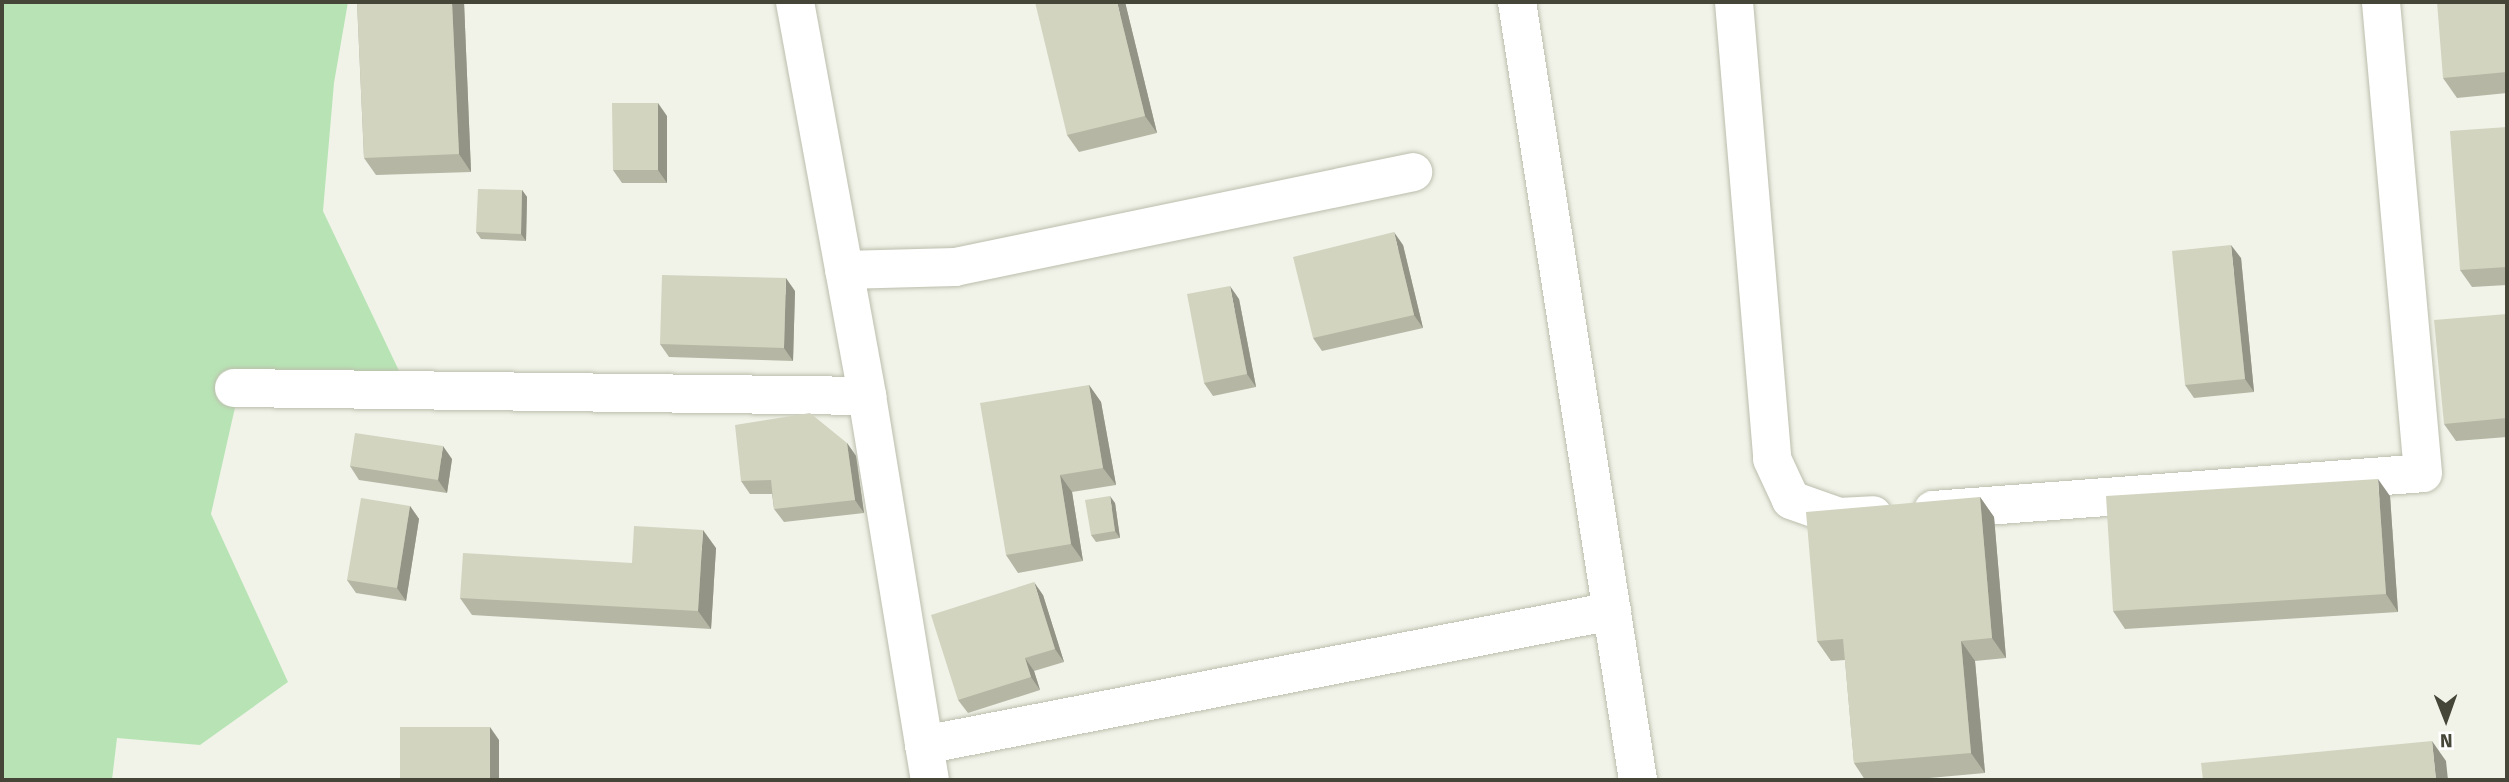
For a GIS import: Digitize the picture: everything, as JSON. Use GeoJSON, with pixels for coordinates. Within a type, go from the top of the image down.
{"type":"FeatureCollection","features":[{"type":"Feature","properties":{"kind":"street"},"geometry":{"type":"LineString","coordinates":[[795,2],[867,396],[927,763],[1612,611]]}},
{"type":"Feature","properties":{"kind":"street"},"geometry":{"type":"LineString","coordinates":[[1517,2],[1638,780]]}},
{"type":"Feature","properties":{"kind":"street"},"geometry":{"type":"LineString","coordinates":[[1734,2],[1772,459],[1790,500],[1839,517],[2423,473],[2381,2]]}},
{"type":"Feature","properties":{"kind":"street"},"geometry":{"type":"LineString","coordinates":[[844,270],[955,267],[1413,172]]}},
{"type":"Feature","properties":{"kind":"street"},"geometry":{"type":"LineString","coordinates":[[234,388],[867,396]]}},
{"type":"Feature","properties":{"kind":"green space"},"geometry":{"type":"Polygon","coordinates":[[[2,2],[348,2],[334,83],[323,211],[401,375],[236,403],[211,514],[288,682],[200,745],[117,738],[112,780],[2,780],[2,2]]]}},
{"type":"Feature","properties":{"kind":"building"},"geometry":{"type":"Polygon","coordinates":[[[357,2],[452,2],[459,154],[364,158],[357,2]]]}},
{"type":"Feature","properties":{"kind":"building"},"geometry":{"type":"Polygon","coordinates":[[[1035,2],[1117,2],[1145,116],[1067,135],[1035,2]]]}},
{"type":"Feature","properties":{"kind":"building"},"geometry":{"type":"Polygon","coordinates":[[[2437,2],[2507,2],[2507,72],[2443,78],[2437,2]]]}},
{"type":"Feature","properties":{"kind":"building"},"geometry":{"type":"Polygon","coordinates":[[[612,103],[658,103],[658,170],[613,170],[612,103]]]}},
{"type":"Feature","properties":{"kind":"building"},"geometry":{"type":"Polygon","coordinates":[[[2507,127],[2507,267],[2460,270],[2450,131],[2507,127]]]}},
{"type":"Feature","properties":{"kind":"building"},"geometry":{"type":"Polygon","coordinates":[[[478,189],[522,190],[521,234],[476,232],[478,189]]]}},
{"type":"Feature","properties":{"kind":"building"},"geometry":{"type":"Polygon","coordinates":[[[1394,232],[1414,315],[1313,338],[1293,257],[1394,232]]]}},
{"type":"Feature","properties":{"kind":"building"},"geometry":{"type":"Polygon","coordinates":[[[2231,245],[2245,379],[2185,385],[2172,251],[2231,245]]]}},
{"type":"Feature","properties":{"kind":"building"},"geometry":{"type":"Polygon","coordinates":[[[662,275],[786,278],[784,348],[660,344],[662,275]]]}},
{"type":"Feature","properties":{"kind":"building"},"geometry":{"type":"Polygon","coordinates":[[[1230,286],[1247,374],[1204,383],[1187,294],[1230,286]]]}},
{"type":"Feature","properties":{"kind":"building"},"geometry":{"type":"Polygon","coordinates":[[[2507,314],[2507,418],[2444,424],[2434,320],[2507,314]]]}},
{"type":"Feature","properties":{"kind":"building"},"geometry":{"type":"Polygon","coordinates":[[[1089,385],[1103,468],[1060,475],[1071,544],[1006,555],[980,403],[1089,385]]]}},
{"type":"Feature","properties":{"kind":"building"},"geometry":{"type":"Polygon","coordinates":[[[810,413],[847,443],[855,500],[774,509],[771,480],[741,481],[735,425],[810,413]]]}},
{"type":"Feature","properties":{"kind":"building"},"geometry":{"type":"Polygon","coordinates":[[[355,433],[443,446],[438,480],[350,466],[355,433]]]}},
{"type":"Feature","properties":{"kind":"building"},"geometry":{"type":"Polygon","coordinates":[[[2378,479],[2386,594],[2113,611],[2106,496],[2378,479]]]}},
{"type":"Feature","properties":{"kind":"building"},"geometry":{"type":"Polygon","coordinates":[[[1110,496],[1115,531],[1091,535],[1085,500],[1110,496]]]}},
{"type":"Feature","properties":{"kind":"building"},"geometry":{"type":"Polygon","coordinates":[[[1980,497],[1992,638],[1961,641],[1971,753],[1854,763],[1843,639],[1817,641],[1806,512],[1980,497]]]}},
{"type":"Feature","properties":{"kind":"building"},"geometry":{"type":"Polygon","coordinates":[[[361,498],[410,506],[397,588],[347,580],[361,498]]]}},
{"type":"Feature","properties":{"kind":"building"},"geometry":{"type":"Polygon","coordinates":[[[634,526],[703,530],[698,611],[460,598],[463,553],[632,563],[634,526]]]}},
{"type":"Feature","properties":{"kind":"building"},"geometry":{"type":"Polygon","coordinates":[[[1034,582],[1055,649],[1025,658],[1031,677],[958,700],[931,615],[1034,582]]]}},
{"type":"Feature","properties":{"kind":"building"},"geometry":{"type":"Polygon","coordinates":[[[400,727],[490,727],[490,780],[400,780],[400,727]]]}},
{"type":"Feature","properties":{"kind":"building"},"geometry":{"type":"Polygon","coordinates":[[[2432,741],[2436,780],[2203,780],[2201,763],[2432,741]]]}}]}
